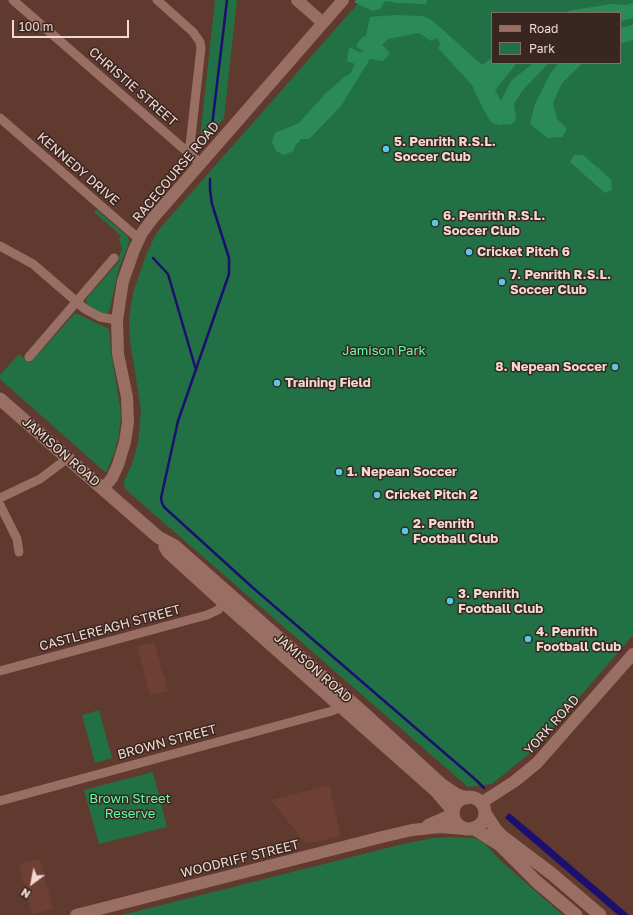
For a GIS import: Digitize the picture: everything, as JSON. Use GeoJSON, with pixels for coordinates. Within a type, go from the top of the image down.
{"type":"FeatureCollection","features":[{"type":"Feature","properties":{"kind":"main road","name":"JAMISON ROAD"},"geometry":{"type":"LineString","coordinates":[[0,399],[158,537],[175,546],[366,714],[441,784],[457,795],[467,798]]}},
{"type":"Feature","properties":{"kind":"main road","name":"JAMISON ROAD"},"geometry":{"type":"LineString","coordinates":[[158,537],[168,552],[437,792],[453,812]]}},
{"type":"Feature","properties":{"kind":"main road"},"geometry":{"type":"LineString","coordinates":[[576,915],[538,882],[500,845],[469,828],[456,823],[453,812],[455,805],[467,798],[477,800],[496,830],[503,837],[552,874],[600,915]]}},
{"type":"Feature","properties":{"kind":"main road"},"geometry":{"type":"LineString","coordinates":[[469,828],[480,824],[483,820],[483,808]]}},
{"type":"Feature","properties":{"kind":"street","name":"CHRISTIE STREET"},"geometry":{"type":"LineString","coordinates":[[13,0],[200,163]]}},
{"type":"Feature","properties":{"kind":"street"},"geometry":{"type":"LineString","coordinates":[[157,0],[193,32],[200,42],[189,154]]}},
{"type":"Feature","properties":{"kind":"street"},"geometry":{"type":"LineString","coordinates":[[297,0],[323,23]]}},
{"type":"Feature","properties":{"kind":"street","name":"RACECOURSE ROAD"},"geometry":{"type":"LineString","coordinates":[[104,489],[112,478],[118,465],[125,442],[128,422],[126,398],[118,354],[116,320],[123,281],[139,239],[153,218],[343,0]]}},
{"type":"Feature","properties":{"kind":"street","name":"KENNEDY DRIVE"},"geometry":{"type":"LineString","coordinates":[[0,118],[139,239]]}},
{"type":"Feature","properties":{"kind":"street"},"geometry":{"type":"LineString","coordinates":[[0,246],[33,264],[94,315],[116,320]]}},
{"type":"Feature","properties":{"kind":"street"},"geometry":{"type":"LineString","coordinates":[[30,357],[114,258]]}},
{"type":"Feature","properties":{"kind":"street"},"geometry":{"type":"LineString","coordinates":[[0,498],[40,478],[68,458]]}},
{"type":"Feature","properties":{"kind":"street"},"geometry":{"type":"LineString","coordinates":[[0,505],[17,539],[19,552]]}},
{"type":"Feature","properties":{"kind":"street","name":"CASTLEREAGH STREET"},"geometry":{"type":"LineString","coordinates":[[0,671],[207,615],[218,610],[224,603]]}},
{"type":"Feature","properties":{"kind":"street","name":"YORK ROAD"},"geometry":{"type":"LineString","coordinates":[[483,808],[537,763],[633,654]]}},
{"type":"Feature","properties":{"kind":"street","name":"BROWN STREET"},"geometry":{"type":"LineString","coordinates":[[0,801],[332,711],[341,707]]}},
{"type":"Feature","properties":{"kind":"street","name":"WOODRIFF STREET"},"geometry":{"type":"LineString","coordinates":[[76,915],[412,830],[438,821],[453,812]]}},
{"type":"Feature","properties":{"kind":"street","name":"WOODRIFF STREET"},"geometry":{"type":"LineString","coordinates":[[412,830],[440,827],[469,828]]}},
{"type":"Feature","properties":{"kind":"shaded area"},"geometry":{"type":"Polygon","coordinates":[[[154,642],[168,691],[150,696],[137,646],[154,642]]]}},
{"type":"Feature","properties":{"kind":"shaded area"},"geometry":{"type":"Polygon","coordinates":[[[329,785],[341,836],[306,844],[271,800],[329,785]]]}},
{"type":"Feature","properties":{"kind":"shaded area"},"geometry":{"type":"Polygon","coordinates":[[[509,813],[629,915],[618,915],[505,818],[509,813]]]}},
{"type":"Feature","properties":{"kind":"shaded area"},"geometry":{"type":"Polygon","coordinates":[[[40,859],[53,909],[32,914],[19,864],[40,859]]]}},
{"type":"Feature","properties":{"kind":"green space"},"geometry":{"type":"Polygon","coordinates":[[[215,0],[237,0],[224,118],[205,140],[200,138],[215,0]]]}},
{"type":"Feature","properties":{"kind":"green space"},"geometry":{"type":"Polygon","coordinates":[[[356,0],[427,0],[426,4],[385,1],[380,9],[372,11],[354,2],[356,0]]]}},
{"type":"Feature","properties":{"kind":"green space","name":"Jamison Park"},"geometry":{"type":"Polygon","coordinates":[[[361,0],[633,0],[633,635],[535,749],[492,784],[468,787],[125,489],[124,481],[132,464],[138,443],[141,410],[130,341],[129,318],[133,293],[146,255],[156,234],[361,0]]]}},
{"type":"Feature","properties":{"kind":"green space"},"geometry":{"type":"Polygon","coordinates":[[[633,3],[633,18],[621,21],[621,12],[566,12],[611,4],[626,5],[633,3]]]}},
{"type":"Feature","properties":{"kind":"green space"},"geometry":{"type":"Polygon","coordinates":[[[396,15],[423,16],[433,21],[482,65],[491,59],[491,64],[516,64],[495,90],[501,101],[511,81],[532,64],[548,64],[522,91],[514,104],[516,119],[512,124],[499,125],[491,122],[472,85],[438,48],[441,43],[436,38],[431,41],[419,33],[388,39],[382,45],[390,53],[383,61],[370,59],[341,106],[309,139],[301,139],[295,146],[294,151],[284,155],[276,151],[272,142],[275,133],[299,123],[325,94],[343,78],[350,74],[355,64],[347,61],[349,47],[359,52],[364,52],[356,46],[362,37],[366,36],[370,17],[396,15]]]}},
{"type":"Feature","properties":{"kind":"green space"},"geometry":{"type":"Polygon","coordinates":[[[633,25],[633,40],[621,44],[621,28],[633,25]]]}},
{"type":"Feature","properties":{"kind":"green space"},"geometry":{"type":"Polygon","coordinates":[[[558,64],[582,64],[562,83],[553,103],[557,119],[567,129],[562,137],[548,138],[530,124],[535,104],[550,74],[558,64]]]}},
{"type":"Feature","properties":{"kind":"green space"},"geometry":{"type":"Polygon","coordinates":[[[574,155],[583,155],[611,179],[612,190],[605,193],[570,162],[574,155]]]}},
{"type":"Feature","properties":{"kind":"green space"},"geometry":{"type":"Polygon","coordinates":[[[96,209],[127,236],[129,240],[118,271],[110,309],[107,313],[102,314],[87,305],[86,299],[120,260],[118,258],[122,250],[119,239],[121,236],[94,212],[96,209]]]}},
{"type":"Feature","properties":{"kind":"green space"},"geometry":{"type":"Polygon","coordinates":[[[75,313],[109,329],[121,417],[118,440],[106,473],[0,379],[0,375],[19,354],[30,363],[75,313]]]}},
{"type":"Feature","properties":{"kind":"green space"},"geometry":{"type":"Polygon","coordinates":[[[99,710],[112,758],[95,763],[82,715],[99,710]]]}},
{"type":"Feature","properties":{"kind":"green space","name":"Brown Street Reserve"},"geometry":{"type":"Polygon","coordinates":[[[153,772],[167,827],[99,844],[84,790],[153,772]]]}},
{"type":"Feature","properties":{"kind":"green space"},"geometry":{"type":"Polygon","coordinates":[[[432,838],[474,838],[484,843],[501,861],[563,915],[122,915],[403,844],[432,838]]]}},
{"type":"Feature","properties":{"kind":"waterway"},"geometry":{"type":"LineString","coordinates":[[212,126],[227,0]]}},
{"type":"Feature","properties":{"kind":"waterway"},"geometry":{"type":"LineString","coordinates":[[210,179],[212,204],[229,258],[229,274],[178,421],[161,498],[162,503],[164,507],[252,587],[484,788]]}},
{"type":"Feature","properties":{"kind":"waterway"},"geometry":{"type":"LineString","coordinates":[[153,258],[168,274],[196,370]]}},
{"type":"Feature","properties":{"kind":"place","name":"5. Penrith R.S.L. Soccer Club"},"geometry":{"type":"Point","coordinates":[386,149]}},
{"type":"Feature","properties":{"kind":"place","name":"6. Penrith R.S.L. Soccer Club"},"geometry":{"type":"Point","coordinates":[435,223]}},
{"type":"Feature","properties":{"kind":"place","name":"Cricket Pitch 6"},"geometry":{"type":"Point","coordinates":[469,252]}},
{"type":"Feature","properties":{"kind":"place","name":"7. Penrith R.S.L. Soccer Club"},"geometry":{"type":"Point","coordinates":[502,282]}},
{"type":"Feature","properties":{"kind":"place","name":"8. Nepean Soccer"},"geometry":{"type":"Point","coordinates":[615,367]}},
{"type":"Feature","properties":{"kind":"place","name":"Training Field"},"geometry":{"type":"Point","coordinates":[277,383]}},
{"type":"Feature","properties":{"kind":"place","name":"1. Nepean Soccer"},"geometry":{"type":"Point","coordinates":[339,472]}},
{"type":"Feature","properties":{"kind":"place","name":"Cricket Pitch 2"},"geometry":{"type":"Point","coordinates":[377,495]}},
{"type":"Feature","properties":{"kind":"place","name":"2. Penrith Football Club"},"geometry":{"type":"Point","coordinates":[405,531]}},
{"type":"Feature","properties":{"kind":"place","name":"3. Penrith Football Club"},"geometry":{"type":"Point","coordinates":[450,601]}},
{"type":"Feature","properties":{"kind":"place","name":"4. Penrith Football Club"},"geometry":{"type":"Point","coordinates":[528,639]}}]}
